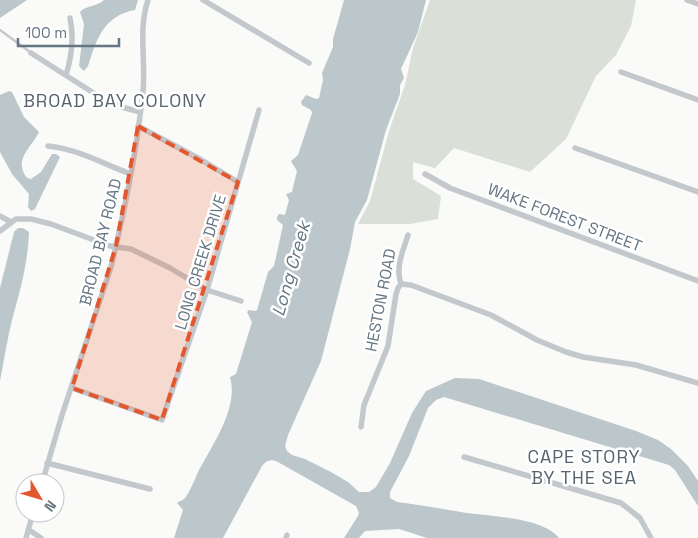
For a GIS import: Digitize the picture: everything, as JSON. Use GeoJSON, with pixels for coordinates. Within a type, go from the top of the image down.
{"type":"FeatureCollection","features":[{"type":"Feature","properties":{"kind":"street","name":"BROAD BAY ROAD"},"geometry":{"type":"LineString","coordinates":[[44,473],[111,267],[116,246],[131,174],[140,112],[144,68],[142,29],[148,0]]}},
{"type":"Feature","properties":{"kind":"street"},"geometry":{"type":"LineString","coordinates":[[203,0],[310,63]]}},
{"type":"Feature","properties":{"kind":"street"},"geometry":{"type":"LineString","coordinates":[[688,0],[698,4]]}},
{"type":"Feature","properties":{"kind":"street"},"geometry":{"type":"LineString","coordinates":[[66,75],[71,53],[70,18]]}},
{"type":"Feature","properties":{"kind":"street"},"geometry":{"type":"LineString","coordinates":[[31,53],[106,101],[140,112]]}},
{"type":"Feature","properties":{"kind":"street"},"geometry":{"type":"LineString","coordinates":[[621,72],[698,100]]}},
{"type":"Feature","properties":{"kind":"street","name":"LONG CREEK DRIVE"},"geometry":{"type":"LineString","coordinates":[[72,388],[162,420],[207,290],[259,110]]}},
{"type":"Feature","properties":{"kind":"street"},"geometry":{"type":"LineString","coordinates":[[138,126],[193,155],[238,182]]}},
{"type":"Feature","properties":{"kind":"street"},"geometry":{"type":"LineString","coordinates":[[48,146],[69,149],[131,174]]}},
{"type":"Feature","properties":{"kind":"street"},"geometry":{"type":"LineString","coordinates":[[575,148],[698,192]]}},
{"type":"Feature","properties":{"kind":"street","name":"WAKE FOREST STREET"},"geometry":{"type":"LineString","coordinates":[[425,174],[450,188],[698,281]]}},
{"type":"Feature","properties":{"kind":"street"},"geometry":{"type":"LineString","coordinates":[[0,216],[11,222]]}},
{"type":"Feature","properties":{"kind":"street"},"geometry":{"type":"LineString","coordinates":[[0,231],[16,219],[31,219],[131,249],[170,268],[207,290],[242,300]]}},
{"type":"Feature","properties":{"kind":"street","name":"HESTON ROAD"},"geometry":{"type":"LineString","coordinates":[[361,427],[364,405],[388,346],[396,294],[401,284],[398,272],[399,265],[408,235]]}},
{"type":"Feature","properties":{"kind":"street"},"geometry":{"type":"LineString","coordinates":[[401,284],[411,285],[491,315],[536,340],[566,352],[583,357],[636,365],[698,383]]}},
{"type":"Feature","properties":{"kind":"street"},"geometry":{"type":"LineString","coordinates":[[464,457],[621,503],[640,518],[651,538]]}},
{"type":"Feature","properties":{"kind":"street"},"geometry":{"type":"LineString","coordinates":[[47,463],[150,489]]}},
{"type":"Feature","properties":{"kind":"street"},"geometry":{"type":"LineString","coordinates":[[26,538],[30,523]]}},
{"type":"Feature","properties":{"kind":"street"},"geometry":{"type":"LineString","coordinates":[[28,530],[41,538]]}},
{"type":"Feature","properties":{"kind":"lane"},"geometry":{"type":"LineString","coordinates":[[0,30],[31,53]]}},
{"type":"Feature","properties":{"kind":"highlighted area"},"geometry":{"type":"Polygon","coordinates":[[[138,126],[238,182],[162,420],[72,388],[116,246],[138,126]]]}},
{"type":"Feature","properties":{"kind":"shaded area"},"geometry":{"type":"Polygon","coordinates":[[[430,0],[636,0],[631,26],[616,55],[596,76],[566,139],[530,172],[454,148],[435,168],[413,162],[413,179],[441,196],[438,219],[410,224],[358,224],[370,201],[389,131],[405,85],[413,48],[430,0]]]}},
{"type":"Feature","properties":{"kind":"water"},"geometry":{"type":"Polygon","coordinates":[[[0,0],[27,0],[0,18],[0,0]]]}},
{"type":"Feature","properties":{"kind":"water"},"geometry":{"type":"Polygon","coordinates":[[[104,0],[138,0],[135,10],[115,17],[108,23],[98,38],[88,66],[84,71],[79,66],[84,24],[80,12],[104,0]]]}},
{"type":"Feature","properties":{"kind":"water","name":"Long Creek"},"geometry":{"type":"Polygon","coordinates":[[[344,0],[426,0],[418,32],[401,69],[404,78],[400,85],[400,94],[386,130],[367,200],[355,222],[350,249],[321,361],[288,435],[285,446],[287,451],[331,472],[348,482],[359,492],[369,492],[376,487],[390,463],[412,413],[426,391],[455,378],[479,379],[658,440],[671,449],[688,466],[698,481],[698,506],[675,470],[669,465],[444,397],[436,400],[428,408],[409,456],[390,492],[390,498],[397,502],[529,522],[552,531],[559,538],[427,538],[399,529],[365,531],[359,538],[344,538],[358,516],[359,513],[356,506],[276,461],[271,460],[262,466],[223,538],[174,538],[183,510],[177,503],[188,494],[228,414],[232,389],[230,377],[236,374],[252,322],[247,312],[249,310],[257,310],[268,272],[274,266],[283,225],[277,220],[277,217],[279,214],[285,215],[289,200],[286,194],[292,192],[297,171],[291,161],[298,155],[312,113],[301,102],[306,95],[316,99],[319,98],[323,80],[322,73],[333,47],[333,39],[344,0]]]}},
{"type":"Feature","properties":{"kind":"water"},"geometry":{"type":"Polygon","coordinates":[[[9,91],[12,92],[24,117],[39,132],[22,160],[23,171],[26,177],[31,179],[41,172],[52,154],[60,157],[35,209],[31,211],[28,207],[29,194],[12,174],[0,152],[0,95],[9,91]]]}},
{"type":"Feature","properties":{"kind":"water"},"geometry":{"type":"Polygon","coordinates":[[[18,228],[23,228],[29,232],[27,255],[0,381],[0,288],[14,232],[18,228]]]}},
{"type":"Feature","properties":{"kind":"district","name":"BROAD BAY COLONY"},"geometry":{"type":"Point","coordinates":[115,101]}},
{"type":"Feature","properties":{"kind":"district","name":"CAPE STORY BY THE SEA"},"geometry":{"type":"Point","coordinates":[584,467]}}]}
